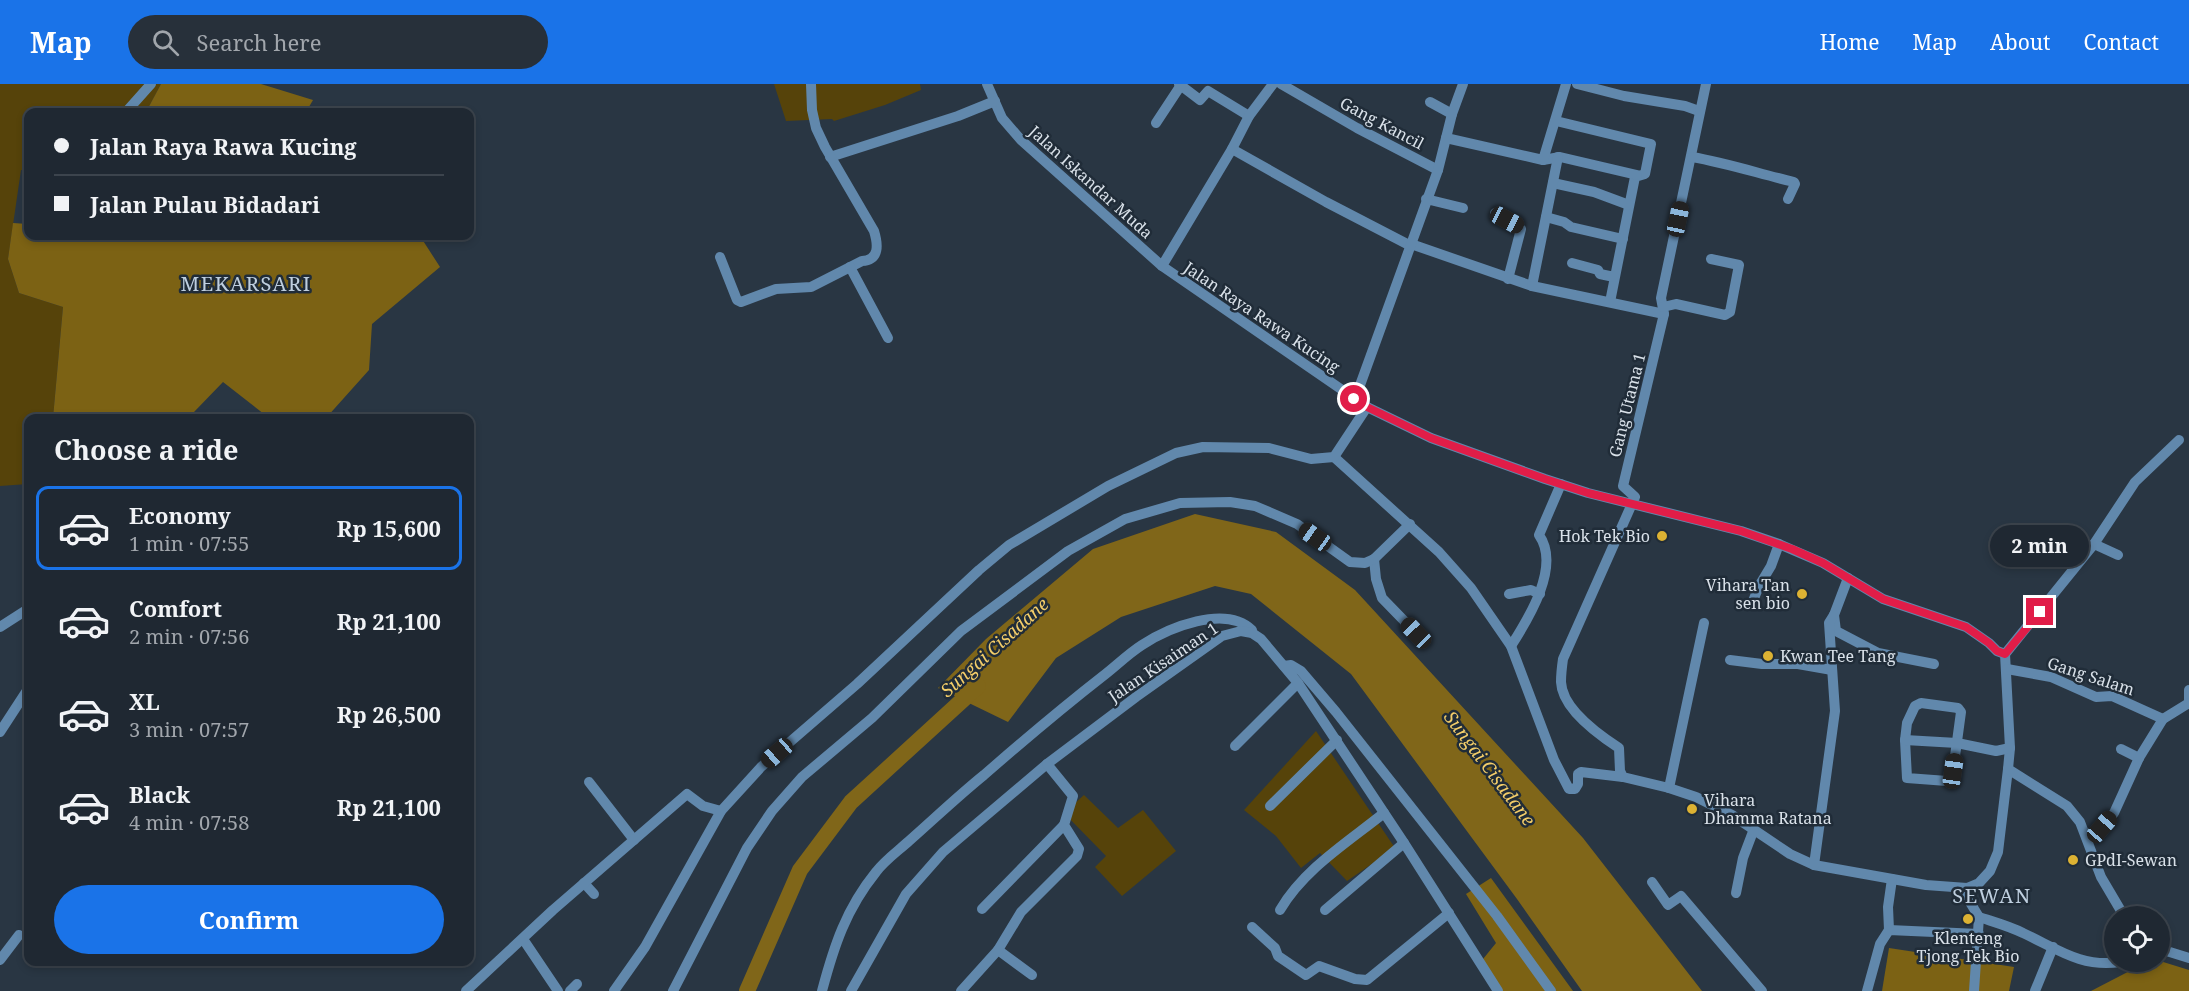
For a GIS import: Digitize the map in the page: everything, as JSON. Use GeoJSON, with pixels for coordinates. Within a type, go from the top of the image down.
{"type":"FeatureCollection","features":[{"type":"Feature","properties":{"kind":"street"},"geometry":{"type":"LineString","coordinates":[[130,108],[151,84]]}},
{"type":"Feature","properties":{"kind":"street"},"geometry":{"type":"LineString","coordinates":[[720,257],[737,300],[741,302],[776,289],[811,287],[875,255],[878,245],[874,231],[830,157],[816,128],[812,110],[811,84]]}},
{"type":"Feature","properties":{"kind":"street","name":"Jalan Iskandar Muda"},"geometry":{"type":"LineString","coordinates":[[988,84],[1002,118],[1021,140],[1162,266]]}},
{"type":"Feature","properties":{"kind":"street"},"geometry":{"type":"LineString","coordinates":[[1162,266],[1232,149],[1249,116],[1273,84]]}},
{"type":"Feature","properties":{"kind":"street","name":"Gang Kancil"},"geometry":{"type":"LineString","coordinates":[[1281,84],[1357,128],[1438,170]]}},
{"type":"Feature","properties":{"kind":"street"},"geometry":{"type":"LineString","coordinates":[[1354,399],[1438,170],[1452,114],[1463,84]]}},
{"type":"Feature","properties":{"kind":"street"},"geometry":{"type":"LineString","coordinates":[[1543,160],[1566,84]]}},
{"type":"Feature","properties":{"kind":"street"},"geometry":{"type":"LineString","coordinates":[[1577,84],[1624,96],[1685,106],[1699,111]]}},
{"type":"Feature","properties":{"kind":"street"},"geometry":{"type":"LineString","coordinates":[[1664,310],[1661,298],[1706,84]]}},
{"type":"Feature","properties":{"kind":"street"},"geometry":{"type":"LineString","coordinates":[[1156,123],[1180,85],[1200,100],[1208,91],[1249,116]]}},
{"type":"Feature","properties":{"kind":"street"},"geometry":{"type":"LineString","coordinates":[[830,157],[957,116],[995,101]]}},
{"type":"Feature","properties":{"kind":"street"},"geometry":{"type":"LineString","coordinates":[[1430,102],[1452,114]]}},
{"type":"Feature","properties":{"kind":"street"},"geometry":{"type":"LineString","coordinates":[[1446,138],[1543,160],[1558,157],[1637,175],[1645,174],[1650,143],[1556,122]]}},
{"type":"Feature","properties":{"kind":"street"},"geometry":{"type":"LineString","coordinates":[[1232,149],[1326,202],[1410,244],[1532,286],[1610,302],[1664,310],[1676,304],[1725,315],[1730,312],[1739,265],[1711,259]]}},
{"type":"Feature","properties":{"kind":"street"},"geometry":{"type":"LineString","coordinates":[[1532,286],[1558,157]]}},
{"type":"Feature","properties":{"kind":"street"},"geometry":{"type":"LineString","coordinates":[[1692,157],[1727,163],[1751,172],[1794,182],[1788,199]]}},
{"type":"Feature","properties":{"kind":"street"},"geometry":{"type":"LineString","coordinates":[[1610,302],[1637,175]]}},
{"type":"Feature","properties":{"kind":"street"},"geometry":{"type":"LineString","coordinates":[[1553,183],[1594,192],[1629,205]]}},
{"type":"Feature","properties":{"kind":"street"},"geometry":{"type":"LineString","coordinates":[[1426,199],[1463,208]]}},
{"type":"Feature","properties":{"kind":"street"},"geometry":{"type":"LineString","coordinates":[[1495,213],[1521,229],[1508,279]]}},
{"type":"Feature","properties":{"kind":"street"},"geometry":{"type":"LineString","coordinates":[[1546,217],[1564,222],[1571,227],[1623,239]]}},
{"type":"Feature","properties":{"kind":"street"},"geometry":{"type":"LineString","coordinates":[[1572,263],[1614,277]]}},
{"type":"Feature","properties":{"kind":"street","name":"Jalan Raya Rawa Kucing"},"geometry":{"type":"LineString","coordinates":[[1162,266],[1354,399],[1431,438],[1561,484],[1741,531],[1779,544],[1823,563],[1883,599],[1966,627],[1997,651],[2005,654]]}},
{"type":"Feature","properties":{"kind":"street"},"geometry":{"type":"LineString","coordinates":[[850,267],[888,338]]}},
{"type":"Feature","properties":{"kind":"street","name":"Gang Utama 1"},"geometry":{"type":"LineString","coordinates":[[1631,504],[1635,497],[1623,486],[1664,310]]}},
{"type":"Feature","properties":{"kind":"street"},"geometry":{"type":"LineString","coordinates":[[1334,457],[1367,407]]}},
{"type":"Feature","properties":{"kind":"street"},"geometry":{"type":"LineString","coordinates":[[615,991],[645,948],[721,811],[760,767],[856,684],[1009,544],[1108,486],[1176,453],[1203,447],[1269,448],[1311,459],[1334,457],[1410,524],[1471,588],[1511,646],[1554,760],[1569,789],[1575,789],[1578,784],[1578,774],[1581,772],[1623,777],[1669,788],[1696,797],[1732,815],[1790,854],[1814,865],[1926,885],[1967,888],[1978,883],[1990,871],[1998,852],[2010,748],[2005,654],[2094,544],[2134,482],[2179,440]]}},
{"type":"Feature","properties":{"kind":"street"},"geometry":{"type":"LineString","coordinates":[[1511,646],[1540,594],[1546,564],[1545,544],[1539,535],[1561,484]]}},
{"type":"Feature","properties":{"kind":"street"},"geometry":{"type":"LineString","coordinates":[[673,991],[747,848],[772,811],[795,785],[872,718],[961,631],[1068,551],[1125,519],[1180,503],[1230,502],[1255,506],[1297,524],[1350,561],[1365,563],[1374,559],[1410,524]]}},
{"type":"Feature","properties":{"kind":"street"},"geometry":{"type":"LineString","coordinates":[[1623,777],[1620,771],[1619,748],[1595,732],[1570,705],[1561,684],[1563,659],[1631,504]]}},
{"type":"Feature","properties":{"kind":"street"},"geometry":{"type":"LineString","coordinates":[[1751,606],[1779,544]]}},
{"type":"Feature","properties":{"kind":"street"},"geometry":{"type":"LineString","coordinates":[[2094,544],[2118,555]]}},
{"type":"Feature","properties":{"kind":"street"},"geometry":{"type":"LineString","coordinates":[[1374,559],[1376,579],[1382,598],[1416,633]]}},
{"type":"Feature","properties":{"kind":"street"},"geometry":{"type":"LineString","coordinates":[[1814,865],[1835,711],[1829,623],[1848,578]]}},
{"type":"Feature","properties":{"kind":"street"},"geometry":{"type":"LineString","coordinates":[[1509,594],[1531,590],[1540,594]]}},
{"type":"Feature","properties":{"kind":"street"},"geometry":{"type":"LineString","coordinates":[[0,627],[24,612]]}},
{"type":"Feature","properties":{"kind":"street"},"geometry":{"type":"LineString","coordinates":[[1834,615],[1834,626],[1841,635],[1878,653],[1934,664]]}},
{"type":"Feature","properties":{"kind":"street"},"geometry":{"type":"LineString","coordinates":[[822,991],[848,912],[877,870],[951,803],[1143,644],[1184,625],[1205,619],[1222,618],[1238,620],[1252,630],[1252,633],[1262,639],[1298,683],[1498,991]]}},
{"type":"Feature","properties":{"kind":"street"},"geometry":{"type":"LineString","coordinates":[[1669,788],[1704,623]]}},
{"type":"Feature","properties":{"kind":"street","name":"Jalan Kisaiman 1"},"geometry":{"type":"LineString","coordinates":[[853,987],[906,894],[943,852],[1047,764],[1222,636],[1241,631],[1252,633]]}},
{"type":"Feature","properties":{"kind":"street"},"geometry":{"type":"LineString","coordinates":[[1730,660],[1762,664],[1798,664],[1832,670]]}},
{"type":"Feature","properties":{"kind":"street"},"geometry":{"type":"LineString","coordinates":[[1284,666],[1291,665],[1301,671],[1336,712],[1497,916],[1551,991]]}},
{"type":"Feature","properties":{"kind":"street","name":"Gang Salam"},"geometry":{"type":"LineString","coordinates":[[2007,669],[2051,676],[2096,697],[2112,696],[2163,719]]}},
{"type":"Feature","properties":{"kind":"street"},"geometry":{"type":"LineString","coordinates":[[1236,746],[1298,683]]}},
{"type":"Feature","properties":{"kind":"street"},"geometry":{"type":"LineString","coordinates":[[2087,836],[2102,827],[2114,813],[2139,759],[2163,719],[2189,704],[2189,690]]}},
{"type":"Feature","properties":{"kind":"street"},"geometry":{"type":"LineString","coordinates":[[0,732],[24,695]]}},
{"type":"Feature","properties":{"kind":"street"},"geometry":{"type":"LineString","coordinates":[[1921,703],[1958,708],[1961,717],[1957,742],[1953,771],[1947,782],[1907,778],[1906,723],[1915,706],[1921,703]]}},
{"type":"Feature","properties":{"kind":"street"},"geometry":{"type":"LineString","coordinates":[[1270,806],[1337,740]]}},
{"type":"Feature","properties":{"kind":"street"},"geometry":{"type":"LineString","coordinates":[[1905,740],[1957,742],[1996,751],[2010,748]]}},
{"type":"Feature","properties":{"kind":"street"},"geometry":{"type":"LineString","coordinates":[[2121,749],[2139,759]]}},
{"type":"Feature","properties":{"kind":"street"},"geometry":{"type":"LineString","coordinates":[[982,909],[1064,825],[1073,796],[1047,764]]}},
{"type":"Feature","properties":{"kind":"street"},"geometry":{"type":"LineString","coordinates":[[2008,769],[2067,806],[2080,822],[2101,877],[2118,906]]}},
{"type":"Feature","properties":{"kind":"street"},"geometry":{"type":"LineString","coordinates":[[589,782],[634,840]]}},
{"type":"Feature","properties":{"kind":"street"},"geometry":{"type":"LineString","coordinates":[[466,991],[584,883],[687,794],[703,806],[721,811]]}},
{"type":"Feature","properties":{"kind":"street"},"geometry":{"type":"LineString","coordinates":[[1280,910],[1312,870],[1384,813]]}},
{"type":"Feature","properties":{"kind":"street"},"geometry":{"type":"LineString","coordinates":[[961,991],[998,950],[1021,912],[1077,856],[1079,849],[1064,825]]}},
{"type":"Feature","properties":{"kind":"street"},"geometry":{"type":"LineString","coordinates":[[1736,893],[1743,858],[1754,829]]}},
{"type":"Feature","properties":{"kind":"street"},"geometry":{"type":"LineString","coordinates":[[1325,910],[1404,843]]}},
{"type":"Feature","properties":{"kind":"street"},"geometry":{"type":"LineString","coordinates":[[1867,991],[1880,944],[1889,930],[1888,907],[1892,879]]}},
{"type":"Feature","properties":{"kind":"street"},"geometry":{"type":"LineString","coordinates":[[1652,882],[1668,905],[1681,896],[1762,991]]}},
{"type":"Feature","properties":{"kind":"street"},"geometry":{"type":"LineString","coordinates":[[584,883],[594,894]]}},
{"type":"Feature","properties":{"kind":"street"},"geometry":{"type":"LineString","coordinates":[[1967,888],[1968,899],[1979,917],[1974,991]]}},
{"type":"Feature","properties":{"kind":"street"},"geometry":{"type":"LineString","coordinates":[[1252,927],[1275,948],[1278,956],[1306,975],[1320,966],[1355,979],[1367,980],[1449,913]]}},
{"type":"Feature","properties":{"kind":"street"},"geometry":{"type":"LineString","coordinates":[[1979,917],[2021,932],[2072,958],[2104,964]]}},
{"type":"Feature","properties":{"kind":"street"},"geometry":{"type":"LineString","coordinates":[[1889,930],[1979,934]]}},
{"type":"Feature","properties":{"kind":"street"},"geometry":{"type":"LineString","coordinates":[[0,960],[19,935]]}},
{"type":"Feature","properties":{"kind":"street"},"geometry":{"type":"LineString","coordinates":[[523,939],[558,991]]}},
{"type":"Feature","properties":{"kind":"street"},"geometry":{"type":"LineString","coordinates":[[2035,991],[2053,947]]}},
{"type":"Feature","properties":{"kind":"street"},"geometry":{"type":"LineString","coordinates":[[998,950],[1032,975]]}},
{"type":"Feature","properties":{"kind":"street"},"geometry":{"type":"LineString","coordinates":[[2170,952],[2189,958]]}},
{"type":"Feature","properties":{"kind":"street"},"geometry":{"type":"LineString","coordinates":[[853,987],[866,991]]}},
{"type":"Feature","properties":{"kind":"shaded area"},"geometry":{"type":"Polygon","coordinates":[[[0,84],[161,84],[148,108],[24,108],[24,170],[21,170],[8,259],[19,293],[63,307],[53,414],[24,414],[24,484],[0,486],[0,84]]]}},
{"type":"Feature","properties":{"kind":"shaded area"},"geometry":{"type":"Polygon","coordinates":[[[161,84],[261,84],[313,100],[308,108],[148,108],[161,84]]]}},
{"type":"Feature","properties":{"kind":"shaded area"},"geometry":{"type":"Polygon","coordinates":[[[774,84],[920,84],[921,90],[885,105],[834,121],[832,119],[786,121],[774,84]]]}},
{"type":"Feature","properties":{"kind":"shaded area"},"geometry":{"type":"Polygon","coordinates":[[[13,223],[24,224],[24,240],[423,240],[440,267],[372,324],[369,370],[330,414],[264,414],[223,382],[194,412],[197,414],[53,414],[63,307],[19,293],[8,259],[13,223]]]}},
{"type":"Feature","properties":{"kind":"shaded area"},"geometry":{"type":"Polygon","coordinates":[[[1316,731],[1395,848],[1347,881],[1320,853],[1301,868],[1276,836],[1244,810],[1316,731]]]}},
{"type":"Feature","properties":{"kind":"shaded area"},"geometry":{"type":"Polygon","coordinates":[[[1084,795],[1118,828],[1143,810],[1176,851],[1122,896],[1095,867],[1106,856],[1064,813],[1084,795]]]}},
{"type":"Feature","properties":{"kind":"shaded area"},"geometry":{"type":"Polygon","coordinates":[[[1491,878],[1573,991],[1497,991],[1479,964],[1496,943],[1466,894],[1491,878]]]}},
{"type":"Feature","properties":{"kind":"shaded area"},"geometry":{"type":"Polygon","coordinates":[[[1889,948],[2014,967],[2009,991],[1882,991],[1889,948]]]}},
{"type":"Feature","properties":{"kind":"shaded area"},"geometry":{"type":"Polygon","coordinates":[[[2170,964],[2189,970],[2189,991],[2091,991],[2128,972],[2170,972],[2170,964]]]}},
{"type":"Feature","properties":{"kind":"water"},"geometry":{"type":"Polygon","coordinates":[[[1195,514],[1276,532],[1355,590],[1583,838],[1702,991],[1582,991],[1351,674],[1251,594],[1215,586],[1121,617],[1056,658],[1008,722],[938,688],[986,639],[1093,549],[1195,514]]]}},
{"type":"Feature","properties":{"kind":"waterway","name":"Sungai Cisadane"},"geometry":{"type":"LineString","coordinates":[[747,991],[800,870],[851,802],[978,686]]}},
{"type":"Feature","properties":{"kind":"place","name":"Hok Tek Bio"},"geometry":{"type":"Point","coordinates":[1662,536]}},
{"type":"Feature","properties":{"kind":"place","name":"Vihara Tan sen bio"},"geometry":{"type":"Point","coordinates":[1802,594]}},
{"type":"Feature","properties":{"kind":"place","name":"Kwan Tee Tang"},"geometry":{"type":"Point","coordinates":[1768,656]}},
{"type":"Feature","properties":{"kind":"place","name":"Vihara Dhamma Ratana"},"geometry":{"type":"Point","coordinates":[1692,809]}},
{"type":"Feature","properties":{"kind":"place","name":"GPdI-Sewan"},"geometry":{"type":"Point","coordinates":[2073,860]}},
{"type":"Feature","properties":{"kind":"place","name":"Klenteng Tjong Tek Bio"},"geometry":{"type":"Point","coordinates":[1968,919]}},
{"type":"Feature","properties":{"kind":"district","name":"MEKARSARI"},"geometry":{"type":"Point","coordinates":[246,283]}},
{"type":"Feature","properties":{"kind":"district","name":"SEWAN"},"geometry":{"type":"Point","coordinates":[1992,895]}},
{"type":"Feature","properties":{"kind":"route"},"geometry":{"type":"LineString","coordinates":[[1354,399],[1431,438],[1545,479],[1588,493],[1741,531],[1792,549],[1823,563],[1883,599],[1966,627],[1997,651],[2005,654],[2040,612]]}}]}
